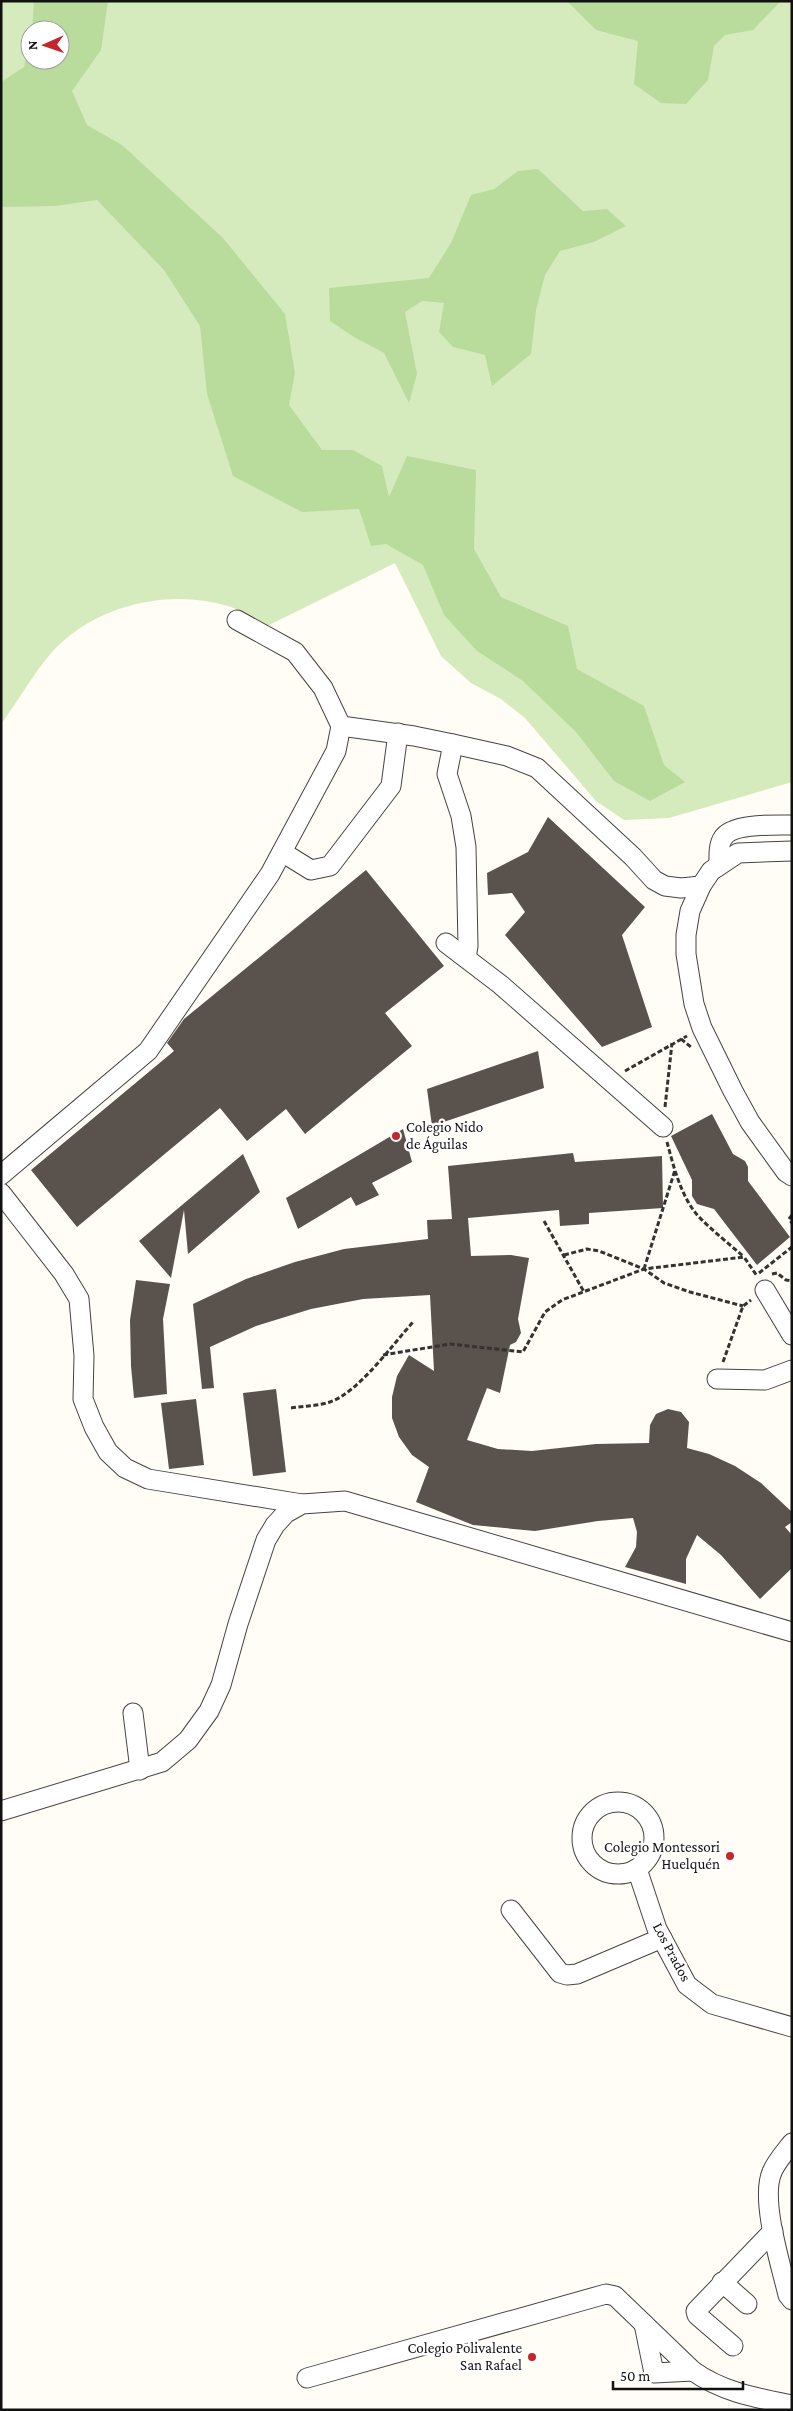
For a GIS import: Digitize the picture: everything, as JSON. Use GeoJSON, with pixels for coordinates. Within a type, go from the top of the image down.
{"type":"FeatureCollection","features":[{"type":"Feature","properties":{"kind":"street"},"geometry":{"type":"LineString","coordinates":[[1,1175],[148,1051],[270,874],[336,751],[341,726],[323,688],[295,652],[237,620]]}},
{"type":"Feature","properties":{"kind":"street"},"geometry":{"type":"LineString","coordinates":[[341,726],[398,733],[453,744],[507,756],[538,768],[633,857],[654,880],[665,886],[681,888],[701,886]]}},
{"type":"Feature","properties":{"kind":"street"},"geometry":{"type":"LineString","coordinates":[[282,852],[311,870],[330,866],[391,786],[398,733]]}},
{"type":"Feature","properties":{"kind":"street"},"geometry":{"type":"LineString","coordinates":[[453,744],[448,774],[461,816],[466,846],[468,946],[466,958]]}},
{"type":"Feature","properties":{"kind":"street"},"geometry":{"type":"LineString","coordinates":[[719,866],[720,843],[728,831],[739,828],[792,825]]}},
{"type":"Feature","properties":{"kind":"street"},"geometry":{"type":"LineString","coordinates":[[792,851],[738,852],[711,871],[701,886],[690,911],[686,954],[694,1004],[702,1028],[750,1122],[786,1172],[792,1176]]}},
{"type":"Feature","properties":{"kind":"street"},"geometry":{"type":"LineString","coordinates":[[446,942],[663,1127]]}},
{"type":"Feature","properties":{"kind":"street"},"geometry":{"type":"LineString","coordinates":[[1,1192],[64,1274],[80,1299],[84,1339],[83,1399],[108,1452],[125,1468],[148,1479],[302,1504],[345,1501],[792,1632]]}},
{"type":"Feature","properties":{"kind":"street"},"geometry":{"type":"LineString","coordinates":[[761,1282],[792,1335]]}},
{"type":"Feature","properties":{"kind":"street"},"geometry":{"type":"LineString","coordinates":[[717,1379],[765,1380],[792,1370]]}},
{"type":"Feature","properties":{"kind":"street"},"geometry":{"type":"LineString","coordinates":[[1,1811],[162,1762],[188,1740],[209,1711],[221,1685],[238,1624],[266,1540],[286,1512],[302,1504]]}},
{"type":"Feature","properties":{"kind":"street"},"geometry":{"type":"LineString","coordinates":[[133,1713],[140,1770]]}},
{"type":"Feature","properties":{"kind":"street","name":"Los Prados"},"geometry":{"type":"LineString","coordinates":[[637,1869],[662,1938],[688,1985],[712,2004],[792,2027]]}},
{"type":"Feature","properties":{"kind":"street"},"geometry":{"type":"LineString","coordinates":[[511,1910],[560,1973],[567,1975],[577,1974],[662,1938]]}},
{"type":"Feature","properties":{"kind":"street"},"geometry":{"type":"LineString","coordinates":[[792,2144],[771,2173],[768,2196],[773,2231],[788,2295],[792,2300]]}},
{"type":"Feature","properties":{"kind":"street"},"geometry":{"type":"LineString","coordinates":[[732,2346],[697,2315],[696,2311],[773,2231]]}},
{"type":"Feature","properties":{"kind":"street"},"geometry":{"type":"LineString","coordinates":[[722,2282],[748,2304]]}},
{"type":"Feature","properties":{"kind":"street"},"geometry":{"type":"LineString","coordinates":[[307,2378],[606,2294],[615,2296],[693,2371],[705,2380],[727,2390],[792,2405]]}},
{"type":"Feature","properties":{"kind":"street"},"geometry":{"type":"LineString","coordinates":[[644,2324],[654,2373],[693,2371]]}},
{"type":"Feature","properties":{"kind":"path"},"geometry":{"type":"LineString","coordinates":[[609,1080],[672,1043],[702,1028]]}},
{"type":"Feature","properties":{"kind":"path"},"geometry":{"type":"LineString","coordinates":[[672,1043],[663,1127],[674,1170],[688,1201],[699,1216],[744,1257],[761,1282]]}},
{"type":"Feature","properties":{"kind":"path"},"geometry":{"type":"LineString","coordinates":[[644,1270],[674,1170]]}},
{"type":"Feature","properties":{"kind":"path"},"geometry":{"type":"LineString","coordinates":[[791,1221],[792,1215]]}},
{"type":"Feature","properties":{"kind":"path"},"geometry":{"type":"LineString","coordinates":[[544,1221],[584,1292]]}},
{"type":"Feature","properties":{"kind":"path"},"geometry":{"type":"LineString","coordinates":[[717,1379],[743,1306],[792,1247]]}},
{"type":"Feature","properties":{"kind":"path"},"geometry":{"type":"LineString","coordinates":[[564,1255],[587,1249],[644,1270],[664,1282],[682,1289],[743,1306]]}},
{"type":"Feature","properties":{"kind":"path"},"geometry":{"type":"LineString","coordinates":[[383,1354],[450,1344],[523,1352],[545,1312],[562,1300],[644,1270],[744,1257]]}},
{"type":"Feature","properties":{"kind":"path"},"geometry":{"type":"LineString","coordinates":[[291,1408],[329,1402],[344,1395],[369,1374],[383,1354],[414,1321]]}},
{"type":"Feature","properties":{"kind":"green space"},"geometry":{"type":"Polygon","coordinates":[[[1,1],[792,1],[792,782],[669,818],[624,820],[596,801],[525,718],[501,699],[471,683],[441,656],[395,563],[265,627],[233,608],[205,601],[157,600],[134,605],[111,612],[89,622],[69,636],[38,669],[1,724],[1,1]]]}},
{"type":"Feature","properties":{"kind":"green space"},"geometry":{"type":"Polygon","coordinates":[[[34,1],[108,1],[101,50],[72,91],[87,125],[122,145],[223,238],[285,314],[295,373],[289,405],[322,450],[353,450],[382,466],[389,497],[407,456],[476,470],[474,549],[501,597],[568,626],[577,669],[644,706],[664,765],[685,782],[650,801],[614,781],[576,732],[523,681],[477,651],[444,615],[423,565],[386,544],[371,546],[359,509],[302,512],[233,476],[207,394],[200,326],[164,270],[97,200],[55,206],[1,207],[1,82],[20,70],[70,70],[70,20],[33,20],[34,1]]]}},
{"type":"Feature","properties":{"kind":"green space"},"geometry":{"type":"Polygon","coordinates":[[[567,1],[781,1],[753,30],[725,35],[714,46],[708,80],[686,104],[661,103],[634,84],[638,41],[596,30],[567,1]]]}},
{"type":"Feature","properties":{"kind":"green space"},"geometry":{"type":"Polygon","coordinates":[[[538,169],[583,211],[607,209],[626,226],[594,242],[560,251],[545,275],[536,310],[531,354],[492,386],[485,355],[453,347],[439,332],[444,303],[422,301],[405,312],[417,374],[409,403],[384,353],[354,337],[330,321],[329,288],[429,278],[451,243],[471,195],[494,189],[518,171],[538,169]]]}},
{"type":"Feature","properties":{"kind":"building"},"geometry":{"type":"Polygon","coordinates":[[[548,817],[645,907],[622,935],[652,1027],[602,1047],[505,935],[525,912],[512,893],[488,895],[487,873],[528,852],[548,817]]]}},
{"type":"Feature","properties":{"kind":"building"},"geometry":{"type":"Polygon","coordinates":[[[366,870],[444,966],[385,1013],[412,1046],[305,1134],[286,1109],[247,1141],[220,1108],[77,1227],[31,1170],[174,1051],[167,1043],[184,1019],[366,870]]]}},
{"type":"Feature","properties":{"kind":"building"},"geometry":{"type":"Polygon","coordinates":[[[538,1051],[544,1088],[432,1126],[427,1089],[538,1051]]]}},
{"type":"Feature","properties":{"kind":"building"},"geometry":{"type":"Polygon","coordinates":[[[712,1114],[733,1154],[745,1161],[748,1167],[748,1181],[790,1237],[757,1265],[714,1209],[697,1204],[692,1196],[692,1180],[671,1136],[712,1114]]]}},
{"type":"Feature","properties":{"kind":"building"},"geometry":{"type":"Polygon","coordinates":[[[403,1129],[412,1162],[372,1183],[379,1195],[356,1206],[351,1197],[298,1229],[286,1198],[403,1129]]]}},
{"type":"Feature","properties":{"kind":"building"},"geometry":{"type":"Polygon","coordinates":[[[573,1153],[575,1162],[662,1156],[663,1208],[589,1213],[589,1224],[560,1226],[559,1210],[468,1218],[471,1256],[511,1255],[529,1258],[518,1319],[521,1333],[516,1342],[510,1345],[500,1393],[487,1388],[467,1440],[498,1449],[532,1451],[596,1444],[649,1443],[650,1425],[656,1414],[668,1409],[681,1412],[689,1422],[687,1448],[709,1454],[735,1466],[761,1483],[792,1512],[792,1522],[785,1527],[792,1535],[792,1568],[760,1599],[721,1555],[697,1535],[686,1559],[686,1584],[625,1567],[636,1547],[637,1532],[633,1518],[598,1521],[535,1531],[473,1525],[416,1502],[429,1467],[412,1455],[399,1437],[392,1418],[392,1397],[397,1376],[409,1355],[434,1371],[430,1295],[363,1299],[311,1309],[256,1326],[210,1347],[214,1388],[202,1389],[193,1304],[246,1279],[295,1262],[344,1249],[428,1239],[427,1220],[452,1219],[448,1166],[573,1153]]]}},
{"type":"Feature","properties":{"kind":"building"},"geometry":{"type":"Polygon","coordinates":[[[243,1154],[260,1192],[188,1254],[184,1210],[171,1278],[139,1241],[243,1154]]]}},
{"type":"Feature","properties":{"kind":"building"},"geometry":{"type":"Polygon","coordinates":[[[136,1280],[170,1284],[163,1319],[167,1394],[134,1398],[130,1320],[136,1280]]]}},
{"type":"Feature","properties":{"kind":"building"},"geometry":{"type":"Polygon","coordinates":[[[276,1389],[286,1472],[253,1476],[243,1393],[276,1389]]]}},
{"type":"Feature","properties":{"kind":"building"},"geometry":{"type":"Polygon","coordinates":[[[196,1399],[204,1465],[169,1469],[161,1403],[196,1399]]]}},
{"type":"Feature","properties":{"kind":"place","name":"Colegio Nido de Águilas"},"geometry":{"type":"Point","coordinates":[396,1136]}},
{"type":"Feature","properties":{"kind":"place","name":"Colegio Montessori Huelquén"},"geometry":{"type":"Point","coordinates":[730,1856]}},
{"type":"Feature","properties":{"kind":"place","name":"Colegio Polivalente San Rafael"},"geometry":{"type":"Point","coordinates":[532,2357]}}]}
